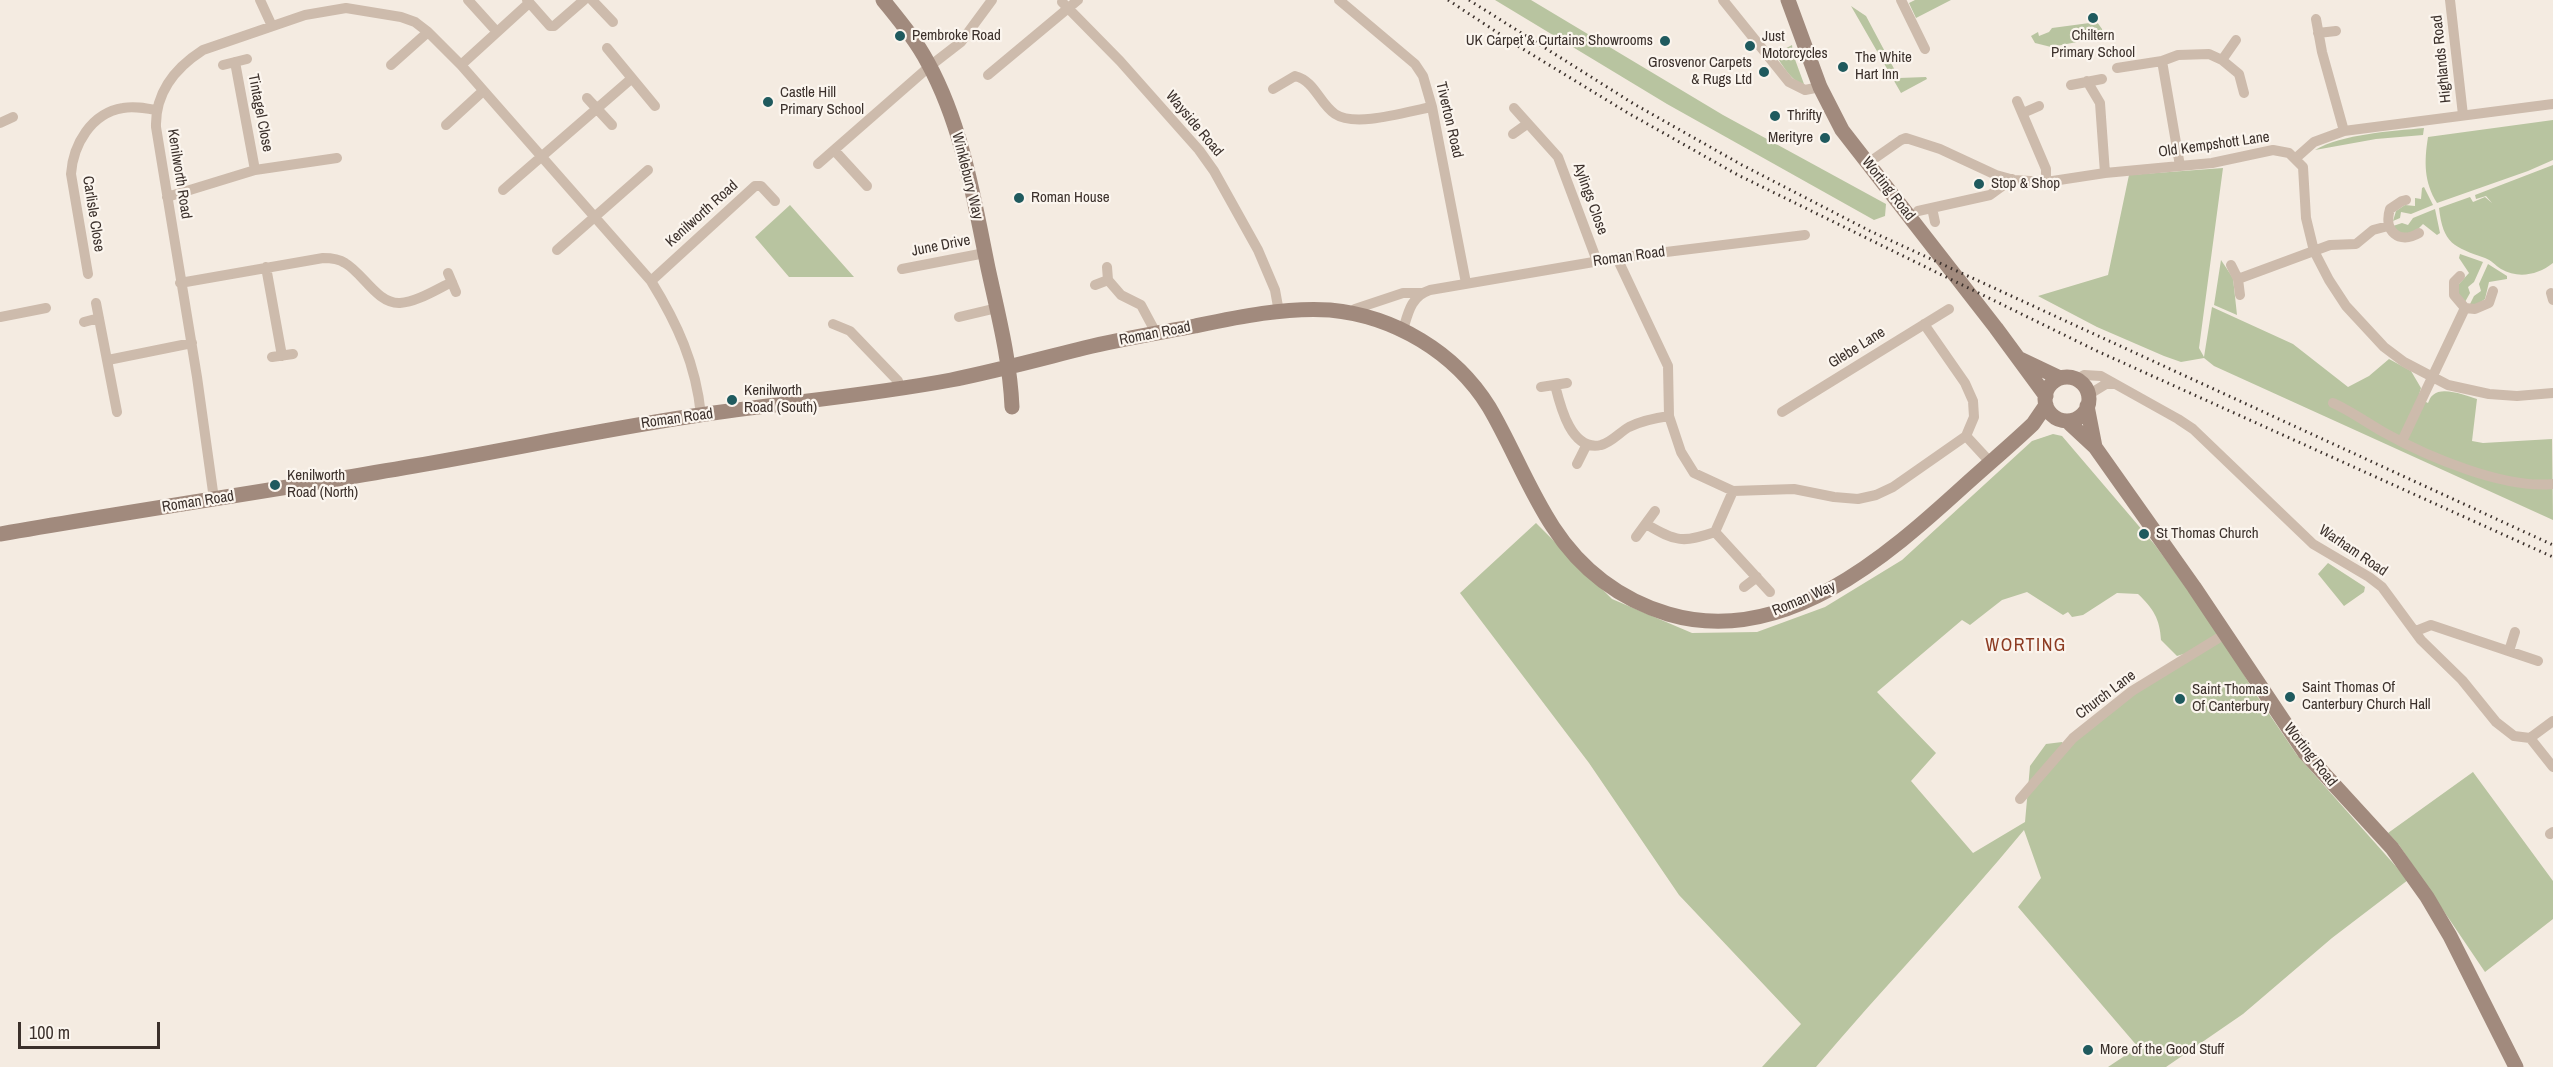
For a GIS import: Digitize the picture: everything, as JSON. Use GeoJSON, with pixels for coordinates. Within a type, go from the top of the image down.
{"type":"FeatureCollection","features":[{"type":"Feature","properties":{"kind":"street"},"geometry":{"type":"LineString","coordinates":[[260,0],[272,26]]}},
{"type":"Feature","properties":{"kind":"street"},"geometry":{"type":"LineString","coordinates":[[377,12],[379,0]]}},
{"type":"Feature","properties":{"kind":"street"},"geometry":{"type":"LineString","coordinates":[[468,0],[497,32]]}},
{"type":"Feature","properties":{"kind":"street"},"geometry":{"type":"LineString","coordinates":[[461,65],[528,1],[550,26],[554,26],[584,0]]}},
{"type":"Feature","properties":{"kind":"street"},"geometry":{"type":"LineString","coordinates":[[592,0],[613,22]]}},
{"type":"Feature","properties":{"kind":"street","name":"Winklebury Way"},"geometry":{"type":"LineString","coordinates":[[883,0],[908,31],[930,66],[954,123],[1010,367],[1012,407]]}},
{"type":"Feature","properties":{"kind":"street"},"geometry":{"type":"LineString","coordinates":[[818,164],[930,66],[961,42],[992,0]]}},
{"type":"Feature","properties":{"kind":"street"},"geometry":{"type":"LineString","coordinates":[[988,75],[1065,5],[1078,0]]}},
{"type":"Feature","properties":{"kind":"street","name":"Tiverton Road"},"geometry":{"type":"LineString","coordinates":[[1340,0],[1415,64],[1423,76],[1432,106],[1466,283]]}},
{"type":"Feature","properties":{"kind":"street"},"geometry":{"type":"LineString","coordinates":[[1723,0],[1789,82],[1805,90],[1820,87]]}},
{"type":"Feature","properties":{"kind":"street","name":"Worting Road"},"geometry":{"type":"LineString","coordinates":[[1788,0],[1820,87],[1842,130],[2020,359],[2053,409],[2095,447],[2305,753],[2392,848],[2427,897],[2450,936],[2516,1067]]}},
{"type":"Feature","properties":{"kind":"street"},"geometry":{"type":"LineString","coordinates":[[1901,0],[1925,49]]}},
{"type":"Feature","properties":{"kind":"street","name":"Highlands Road"},"geometry":{"type":"LineString","coordinates":[[2450,0],[2463,115]]}},
{"type":"Feature","properties":{"kind":"street","name":"Wayside Road"},"geometry":{"type":"LineString","coordinates":[[1065,5],[1120,61],[1199,150],[1214,171],[1258,250],[1275,291],[1279,312]]}},
{"type":"Feature","properties":{"kind":"street","name":"Kenilworth Road"},"geometry":{"type":"LineString","coordinates":[[214,499],[192,343],[180,283],[156,128],[156,110],[170,78],[185,61],[203,50],[326,10],[346,8],[377,12],[415,22],[461,65],[651,281],[684,340],[693,370],[701,415]]}},
{"type":"Feature","properties":{"kind":"street"},"geometry":{"type":"LineString","coordinates":[[2316,19],[2344,131]]}},
{"type":"Feature","properties":{"kind":"street"},"geometry":{"type":"LineString","coordinates":[[2318,33],[2336,31]]}},
{"type":"Feature","properties":{"kind":"street"},"geometry":{"type":"LineString","coordinates":[[392,65],[428,32]]}},
{"type":"Feature","properties":{"kind":"street"},"geometry":{"type":"LineString","coordinates":[[2222,60],[2236,40]]}},
{"type":"Feature","properties":{"kind":"street"},"geometry":{"type":"LineString","coordinates":[[607,48],[655,106]]}},
{"type":"Feature","properties":{"kind":"street"},"geometry":{"type":"LineString","coordinates":[[2117,68],[2178,55],[2209,54],[2222,60],[2239,74],[2244,93]]}},
{"type":"Feature","properties":{"kind":"street","name":"Tintagel Close"},"geometry":{"type":"LineString","coordinates":[[223,65],[247,59]]}},
{"type":"Feature","properties":{"kind":"street"},"geometry":{"type":"LineString","coordinates":[[2162,60],[2180,166]]}},
{"type":"Feature","properties":{"kind":"street","name":"Tintagel Close"},"geometry":{"type":"LineString","coordinates":[[235,62],[255,170]]}},
{"type":"Feature","properties":{"kind":"street"},"geometry":{"type":"LineString","coordinates":[[1273,90],[1295,76],[1304,78],[1334,114],[1347,119],[1389,116],[1432,106]]}},
{"type":"Feature","properties":{"kind":"street"},"geometry":{"type":"LineString","coordinates":[[503,190],[631,79]]}},
{"type":"Feature","properties":{"kind":"street"},"geometry":{"type":"LineString","coordinates":[[2071,85],[2102,79]]}},
{"type":"Feature","properties":{"kind":"street"},"geometry":{"type":"LineString","coordinates":[[2087,81],[2100,103],[2105,173]]}},
{"type":"Feature","properties":{"kind":"street"},"geometry":{"type":"LineString","coordinates":[[446,126],[483,91]]}},
{"type":"Feature","properties":{"kind":"street"},"geometry":{"type":"LineString","coordinates":[[587,98],[612,125]]}},
{"type":"Feature","properties":{"kind":"street"},"geometry":{"type":"LineString","coordinates":[[2017,101],[2046,169],[2046,182]]}},
{"type":"Feature","properties":{"kind":"street"},"geometry":{"type":"LineString","coordinates":[[2553,104],[2344,131],[2314,142],[2296,158],[2302,168],[2306,218],[2314,250],[2329,280],[2365,328],[2404,362],[2448,385],[2489,394],[2517,396],[2553,393]]}},
{"type":"Feature","properties":{"kind":"street"},"geometry":{"type":"LineString","coordinates":[[2023,113],[2039,106]]}},
{"type":"Feature","properties":{"kind":"street","name":"Carlisle Close"},"geometry":{"type":"LineString","coordinates":[[88,274],[71,174],[72,159],[79,142],[86,131],[106,113],[133,107],[156,110]]}},
{"type":"Feature","properties":{"kind":"street","name":"Aylings Close"},"geometry":{"type":"LineString","coordinates":[[1514,108],[1558,157],[1598,261]]}},
{"type":"Feature","properties":{"kind":"street"},"geometry":{"type":"LineString","coordinates":[[0,123],[13,117]]}},
{"type":"Feature","properties":{"kind":"street"},"geometry":{"type":"LineString","coordinates":[[1513,134],[1527,124]]}},
{"type":"Feature","properties":{"kind":"street","name":"Old Kempshott Lane"},"geometry":{"type":"LineString","coordinates":[[1868,163],[1906,138],[1940,149],[1975,166],[2012,179],[2046,182],[2105,173],[2212,163],[2272,150],[2280,150],[2296,158]]}},
{"type":"Feature","properties":{"kind":"street"},"geometry":{"type":"LineString","coordinates":[[834,150],[867,186]]}},
{"type":"Feature","properties":{"kind":"street","name":"Tintagel Close"},"geometry":{"type":"LineString","coordinates":[[167,197],[255,170],[334,155]]}},
{"type":"Feature","properties":{"kind":"street"},"geometry":{"type":"LineString","coordinates":[[557,250],[648,170]]}},
{"type":"Feature","properties":{"kind":"street"},"geometry":{"type":"LineString","coordinates":[[1918,211],[1990,195],[2012,179]]}},
{"type":"Feature","properties":{"kind":"street","name":"Kenilworth Road"},"geometry":{"type":"LineString","coordinates":[[651,281],[755,186],[761,186],[777,199],[765,209]]}},
{"type":"Feature","properties":{"kind":"street"},"geometry":{"type":"LineString","coordinates":[[2406,200],[2390,209],[2388,226],[2400,237],[2410,238],[2419,233]]}},
{"type":"Feature","properties":{"kind":"street"},"geometry":{"type":"LineString","coordinates":[[1932,208],[1935,222]]}},
{"type":"Feature","properties":{"kind":"street"},"geometry":{"type":"LineString","coordinates":[[2238,279],[2314,250],[2335,244],[2356,244],[2373,230],[2388,226]]}},
{"type":"Feature","properties":{"kind":"street","name":"Roman Road"},"geometry":{"type":"LineString","coordinates":[[1353,314],[1355,309],[1403,293],[1422,292],[1766,233],[1805,235]]}},
{"type":"Feature","properties":{"kind":"street","name":"June Drive"},"geometry":{"type":"LineString","coordinates":[[902,269],[985,253]]}},
{"type":"Feature","properties":{"kind":"street"},"geometry":{"type":"LineString","coordinates":[[180,283],[266,267],[334,258],[346,263],[388,300],[398,303],[409,302],[452,282]]}},
{"type":"Feature","properties":{"kind":"street"},"geometry":{"type":"LineString","coordinates":[[1617,258],[1668,366],[1669,416],[1681,452],[1694,473],[1733,491],[1794,489],[1834,498],[1858,499],[1876,495],[1893,488],[1966,436],[1974,417],[1973,401],[1965,382],[1924,324]]}},
{"type":"Feature","properties":{"kind":"street"},"geometry":{"type":"LineString","coordinates":[[2230,265],[2238,279],[2240,294]]}},
{"type":"Feature","properties":{"kind":"street"},"geometry":{"type":"LineString","coordinates":[[266,267],[282,356]]}},
{"type":"Feature","properties":{"kind":"street"},"geometry":{"type":"LineString","coordinates":[[1107,267],[1108,280],[1121,295],[1141,305],[1148,314],[1156,333]]}},
{"type":"Feature","properties":{"kind":"street"},"geometry":{"type":"LineString","coordinates":[[2460,276],[2454,282],[2454,295],[2465,308],[2475,309],[2490,303],[2493,291]]}},
{"type":"Feature","properties":{"kind":"street"},"geometry":{"type":"LineString","coordinates":[[1095,285],[1108,280]]}},
{"type":"Feature","properties":{"kind":"street"},"geometry":{"type":"LineString","coordinates":[[1403,330],[1413,301],[1422,292]]}},
{"type":"Feature","properties":{"kind":"street"},"geometry":{"type":"LineString","coordinates":[[96,303],[117,412]]}},
{"type":"Feature","properties":{"kind":"street"},"geometry":{"type":"LineString","coordinates":[[0,317],[46,308]]}},
{"type":"Feature","properties":{"kind":"street"},"geometry":{"type":"LineString","coordinates":[[959,317],[973,319],[997,308]]}},
{"type":"Feature","properties":{"kind":"street"},"geometry":{"type":"LineString","coordinates":[[2402,441],[2465,308]]}},
{"type":"Feature","properties":{"kind":"street","name":"Glebe Lane"},"geometry":{"type":"LineString","coordinates":[[1782,412],[1949,309]]}},
{"type":"Feature","properties":{"kind":"street","name":"Roman Road"},"geometry":{"type":"LineString","coordinates":[[0,534],[701,415],[900,388],[1010,367],[1156,333],[1279,312],[1328,310],[1353,314],[1403,330]]}},
{"type":"Feature","properties":{"kind":"street"},"geometry":{"type":"LineString","coordinates":[[84,322],[99,318]]}},
{"type":"Feature","properties":{"kind":"street"},"geometry":{"type":"LineString","coordinates":[[833,324],[850,331],[898,381],[900,388]]}},
{"type":"Feature","properties":{"kind":"street","name":"Roman Way"},"geometry":{"type":"LineString","coordinates":[[1403,330],[1445,357],[1478,391],[1551,525],[1581,565],[1619,594],[1648,608],[1680,618],[1717,621],[1750,619],[1789,608],[1839,585],[1892,550],[2033,424],[2053,409]]}},
{"type":"Feature","properties":{"kind":"street"},"geometry":{"type":"LineString","coordinates":[[108,360],[192,343]]}},
{"type":"Feature","properties":{"kind":"street","name":"Worting Road"},"geometry":{"type":"LineString","coordinates":[[2020,359],[2060,378]]}},
{"type":"Feature","properties":{"kind":"street","name":"Warham Road"},"geometry":{"type":"LineString","coordinates":[[2075,380],[2084,375],[2094,374],[2193,429],[2313,544],[2382,587],[2421,640],[2462,680],[2496,722],[2514,736],[2530,738]]}},
{"type":"Feature","properties":{"kind":"street"},"geometry":{"type":"LineString","coordinates":[[2088,401],[2082,383],[2075,380],[2060,378],[2049,386],[2053,409],[2076,419],[2088,401],[2106,384],[2112,384]]}},
{"type":"Feature","properties":{"kind":"street"},"geometry":{"type":"LineString","coordinates":[[1541,387],[1567,382]]}},
{"type":"Feature","properties":{"kind":"street"},"geometry":{"type":"LineString","coordinates":[[1555,385],[1562,413],[1571,430],[1587,444],[1602,445],[1629,427],[1647,420],[1669,416]]}},
{"type":"Feature","properties":{"kind":"street","name":"Worting Road"},"geometry":{"type":"LineString","coordinates":[[2088,401],[2095,447]]}},
{"type":"Feature","properties":{"kind":"street"},"geometry":{"type":"LineString","coordinates":[[2333,403],[2402,441],[2480,473],[2529,484],[2553,484]]}},
{"type":"Feature","properties":{"kind":"street"},"geometry":{"type":"LineString","coordinates":[[1966,436],[1990,462]]}},
{"type":"Feature","properties":{"kind":"street"},"geometry":{"type":"LineString","coordinates":[[1576,464],[1587,444]]}},
{"type":"Feature","properties":{"kind":"street"},"geometry":{"type":"LineString","coordinates":[[1646,524],[1678,539],[1691,541],[1715,532],[1733,491]]}},
{"type":"Feature","properties":{"kind":"street"},"geometry":{"type":"LineString","coordinates":[[1636,537],[1654,511]]}},
{"type":"Feature","properties":{"kind":"street"},"geometry":{"type":"LineString","coordinates":[[1715,532],[1770,592]]}},
{"type":"Feature","properties":{"kind":"street"},"geometry":{"type":"LineString","coordinates":[[1744,587],[1757,577]]}},
{"type":"Feature","properties":{"kind":"street"},"geometry":{"type":"LineString","coordinates":[[2415,631],[2431,625],[2538,661]]}},
{"type":"Feature","properties":{"kind":"street"},"geometry":{"type":"LineString","coordinates":[[2509,651],[2515,632]]}},
{"type":"Feature","properties":{"kind":"street","name":"Church Lane"},"geometry":{"type":"LineString","coordinates":[[2020,799],[2073,738],[2132,691],[2225,634]]}},
{"type":"Feature","properties":{"kind":"street"},"geometry":{"type":"LineString","coordinates":[[2553,721],[2530,738],[2553,767]]}},
{"type":"Feature","properties":{"kind":"green space"},"geometry":{"type":"Polygon","coordinates":[[[1495,0],[1531,0],[1723,115],[1886,204],[1885,216],[1874,220],[1667,104],[1495,0]]]}},
{"type":"Feature","properties":{"kind":"green space"},"geometry":{"type":"Polygon","coordinates":[[[1915,0],[1951,0],[1916,18],[1909,3],[1915,0]]]}},
{"type":"Feature","properties":{"kind":"green space"},"geometry":{"type":"Polygon","coordinates":[[[1851,6],[1866,16],[1899,78],[1926,77],[1927,79],[1901,93],[1851,6]]]}},
{"type":"Feature","properties":{"kind":"green space"},"geometry":{"type":"Polygon","coordinates":[[[2097,22],[2102,29],[2103,37],[2051,47],[2035,43],[2031,36],[2038,32],[2039,36],[2049,32],[2052,28],[2097,22]]]}},
{"type":"Feature","properties":{"kind":"green space"},"geometry":{"type":"Polygon","coordinates":[[[1792,45],[1804,84],[1791,76],[1775,54],[1792,45]]]}},
{"type":"Feature","properties":{"kind":"green space"},"geometry":{"type":"Polygon","coordinates":[[[2553,120],[2553,160],[2437,203],[2426,172],[2428,137],[2553,120]]]}},
{"type":"Feature","properties":{"kind":"green space"},"geometry":{"type":"Polygon","coordinates":[[[2424,128],[2423,135],[2376,139],[2315,150],[2353,137],[2424,128]]]}},
{"type":"Feature","properties":{"kind":"green space"},"geometry":{"type":"Polygon","coordinates":[[[2553,165],[2553,263],[2534,273],[2514,274],[2501,269],[2487,259],[2465,251],[2447,237],[2439,208],[2470,197],[2473,202],[2485,197],[2492,203],[2486,196],[2476,199],[2475,195],[2553,165]]]}},
{"type":"Feature","properties":{"kind":"green space"},"geometry":{"type":"Polygon","coordinates":[[[2223,168],[2199,348],[2204,357],[2212,307],[2293,344],[2348,387],[2369,376],[2389,359],[2411,371],[2421,388],[2418,398],[2428,403],[2433,395],[2443,391],[2477,399],[2472,441],[2483,443],[2552,439],[2553,520],[2214,366],[2204,358],[2181,362],[2164,356],[2097,327],[2038,296],[2108,275],[2129,175],[2223,168]]]}},
{"type":"Feature","properties":{"kind":"green space"},"geometry":{"type":"Polygon","coordinates":[[[2424,187],[2433,205],[2411,214],[2401,212],[2400,218],[2393,221],[2396,211],[2405,205],[2415,206],[2415,198],[2421,199],[2424,187]]]}},
{"type":"Feature","properties":{"kind":"green space"},"geometry":{"type":"Polygon","coordinates":[[[790,205],[854,277],[789,277],[755,237],[790,205]]]}},
{"type":"Feature","properties":{"kind":"green space"},"geometry":{"type":"Polygon","coordinates":[[[2435,209],[2440,233],[2437,235],[2423,224],[2415,232],[2401,234],[2393,226],[2402,223],[2408,225],[2413,218],[2435,209]]]}},
{"type":"Feature","properties":{"kind":"green space"},"geometry":{"type":"Polygon","coordinates":[[[2460,254],[2483,262],[2474,282],[2468,287],[2470,293],[2465,302],[2458,294],[2458,285],[2469,273],[2459,258],[2460,254]]]}},
{"type":"Feature","properties":{"kind":"green space"},"geometry":{"type":"Polygon","coordinates":[[[2221,260],[2233,278],[2237,315],[2214,305],[2221,260]]]}},
{"type":"Feature","properties":{"kind":"green space"},"geometry":{"type":"Polygon","coordinates":[[[2488,264],[2507,276],[2507,279],[2489,282],[2485,299],[2478,304],[2470,304],[2474,296],[2481,291],[2479,284],[2488,264]]]}},
{"type":"Feature","properties":{"kind":"green space"},"geometry":{"type":"Polygon","coordinates":[[[2053,434],[2062,436],[2155,545],[2219,632],[2253,690],[2297,755],[2408,880],[2332,938],[2243,1014],[2166,1067],[2108,1067],[2138,1047],[2018,907],[2041,878],[2024,830],[1816,1067],[1762,1067],[1801,1024],[1679,895],[1589,763],[1460,593],[1536,523],[1612,599],[1692,633],[1757,632],[1825,607],[1902,560],[2032,441],[2053,434]],[[2027,592],[2002,600],[1970,625],[1962,620],[1877,692],[1936,753],[1911,781],[1973,853],[2025,822],[2030,766],[2046,744],[2062,742],[2065,746],[2190,652],[2177,656],[2161,640],[2155,614],[2138,594],[2117,593],[2083,615],[2072,617],[2068,612],[2063,615],[2027,592]]]}},
{"type":"Feature","properties":{"kind":"green space"},"geometry":{"type":"Polygon","coordinates":[[[2328,563],[2365,587],[2364,592],[2344,606],[2318,574],[2328,563]]]}},
{"type":"Feature","properties":{"kind":"green space"},"geometry":{"type":"Polygon","coordinates":[[[2473,772],[2553,881],[2553,919],[2485,972],[2399,845],[2388,833],[2473,772]]]}},
{"type":"Feature","properties":{"kind":"railway"},"geometry":{"type":"LineString","coordinates":[[1448,0],[1628,113],[1738,175],[2097,351],[2553,557]]}},
{"type":"Feature","properties":{"kind":"railway"},"geometry":{"type":"LineString","coordinates":[[1469,0],[1634,104],[1742,165],[1870,231],[2553,545]]}},
{"type":"Feature","properties":{"kind":"place","name":"Chiltern Primary School"},"geometry":{"type":"Point","coordinates":[2093,18]}},
{"type":"Feature","properties":{"kind":"place","name":"Pembroke Road"},"geometry":{"type":"Point","coordinates":[900,36]}},
{"type":"Feature","properties":{"kind":"place","name":"UK Carpet & Curtains Showrooms"},"geometry":{"type":"Point","coordinates":[1665,41]}},
{"type":"Feature","properties":{"kind":"place","name":"Just Motorcycles"},"geometry":{"type":"Point","coordinates":[1750,46]}},
{"type":"Feature","properties":{"kind":"place","name":"The White Hart Inn"},"geometry":{"type":"Point","coordinates":[1843,67]}},
{"type":"Feature","properties":{"kind":"place","name":"Grosvenor Carpets & Rugs Ltd"},"geometry":{"type":"Point","coordinates":[1764,72]}},
{"type":"Feature","properties":{"kind":"place","name":"Castle Hill Primary School"},"geometry":{"type":"Point","coordinates":[768,102]}},
{"type":"Feature","properties":{"kind":"place","name":"Thrifty"},"geometry":{"type":"Point","coordinates":[1775,116]}},
{"type":"Feature","properties":{"kind":"place","name":"Merityre"},"geometry":{"type":"Point","coordinates":[1825,138]}},
{"type":"Feature","properties":{"kind":"place","name":"Stop & Shop"},"geometry":{"type":"Point","coordinates":[1979,184]}},
{"type":"Feature","properties":{"kind":"place","name":"Roman House"},"geometry":{"type":"Point","coordinates":[1019,198]}},
{"type":"Feature","properties":{"kind":"place","name":"Kenilworth Road (South)"},"geometry":{"type":"Point","coordinates":[732,400]}},
{"type":"Feature","properties":{"kind":"place","name":"Kenilworth Road (North)"},"geometry":{"type":"Point","coordinates":[275,485]}},
{"type":"Feature","properties":{"kind":"place","name":"St Thomas Church"},"geometry":{"type":"Point","coordinates":[2144,534]}},
{"type":"Feature","properties":{"kind":"place","name":"Saint Thomas Of Canterbury Church Hall"},"geometry":{"type":"Point","coordinates":[2290,697]}},
{"type":"Feature","properties":{"kind":"place","name":"Saint Thomas Of Canterbury"},"geometry":{"type":"Point","coordinates":[2180,699]}},
{"type":"Feature","properties":{"kind":"place","name":"More of the Good Stuff"},"geometry":{"type":"Point","coordinates":[2088,1050]}},
{"type":"Feature","properties":{"kind":"district","name":"WORTING"},"geometry":{"type":"Point","coordinates":[2026,646]}}]}
